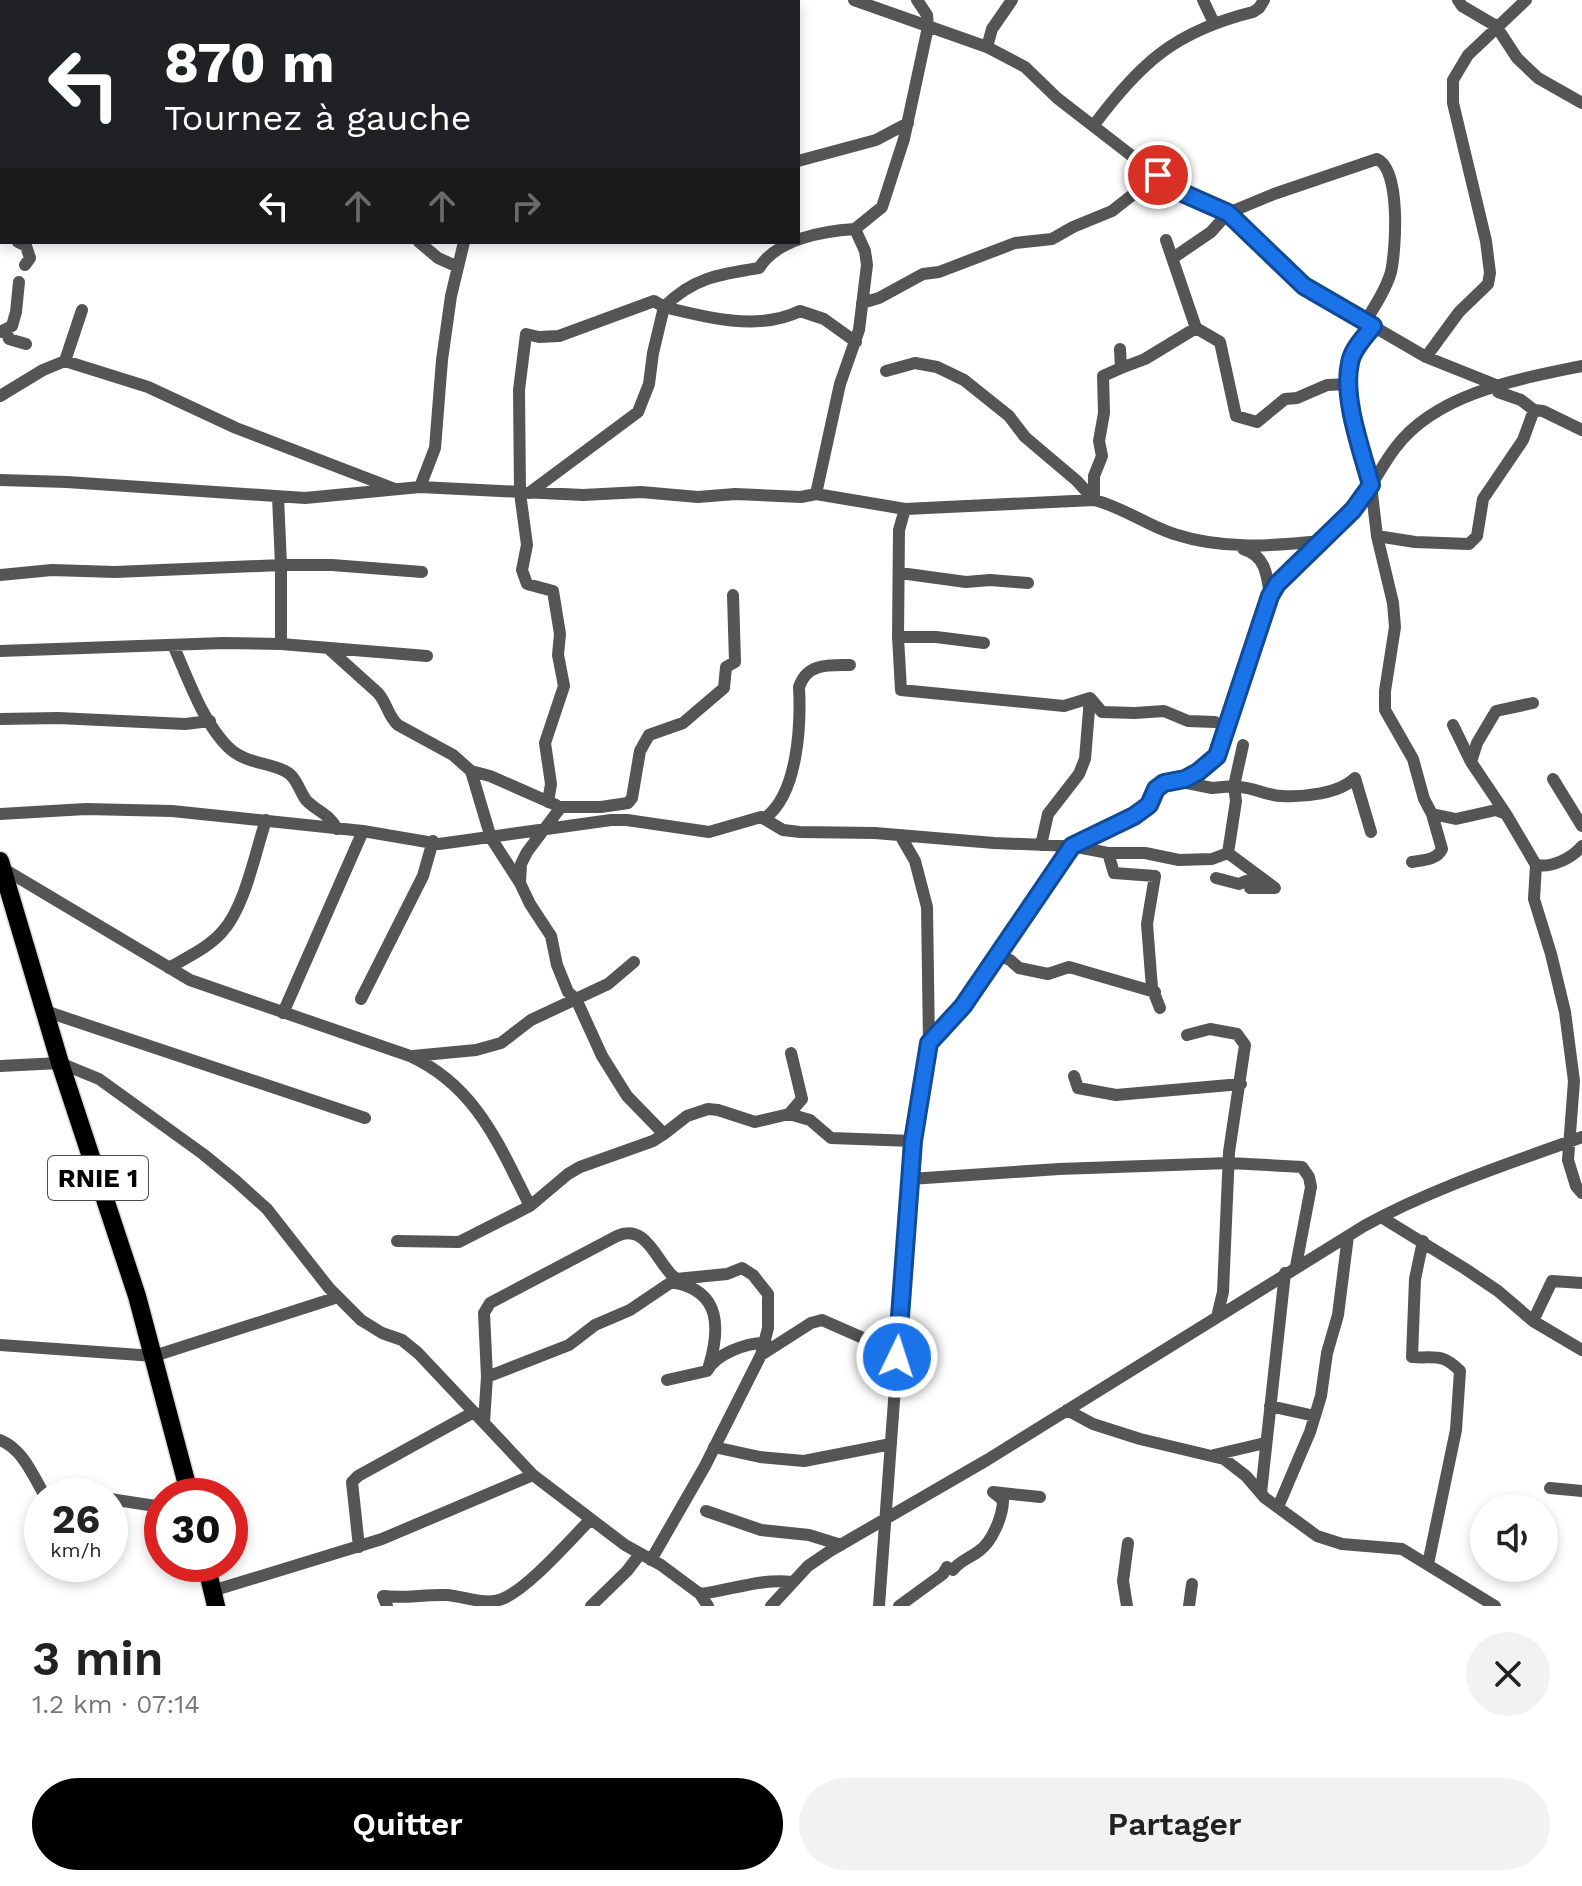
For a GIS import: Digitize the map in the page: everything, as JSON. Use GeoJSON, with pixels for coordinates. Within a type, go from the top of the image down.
{"type":"FeatureCollection","features":[{"type":"Feature","properties":{"kind":"highway","name":"RNIE 1"},"geometry":{"type":"LineString","coordinates":[[1,865],[60,1063],[137,1296],[185,1478]]}},
{"type":"Feature","properties":{"kind":"street"},"geometry":{"type":"LineString","coordinates":[[854,0],[987,47],[1033,73],[1057,98],[1176,190],[1228,213],[1304,286],[1426,357],[1496,385]]}},
{"type":"Feature","properties":{"kind":"street"},"geometry":{"type":"LineString","coordinates":[[800,241],[816,234],[855,229],[882,207],[908,123],[928,27],[927,15],[917,0]]}},
{"type":"Feature","properties":{"kind":"street"},"geometry":{"type":"LineString","coordinates":[[987,47],[992,29],[1012,0]]}},
{"type":"Feature","properties":{"kind":"street"},"geometry":{"type":"LineString","coordinates":[[1203,0],[1214,23]]}},
{"type":"Feature","properties":{"kind":"street"},"geometry":{"type":"LineString","coordinates":[[1094,125],[1122,88],[1157,53],[1192,32],[1253,12],[1264,0]]}},
{"type":"Feature","properties":{"kind":"street"},"geometry":{"type":"LineString","coordinates":[[1458,0],[1462,6],[1496,26],[1517,58],[1538,78],[1582,103]]}},
{"type":"Feature","properties":{"kind":"street"},"geometry":{"type":"LineString","coordinates":[[1426,357],[1459,312],[1488,284],[1490,273],[1486,241],[1453,103],[1453,80],[1468,55],[1526,0]]}},
{"type":"Feature","properties":{"kind":"street"},"geometry":{"type":"LineString","coordinates":[[800,160],[876,140],[908,123]]}},
{"type":"Feature","properties":{"kind":"street"},"geometry":{"type":"LineString","coordinates":[[1173,258],[1211,232],[1228,213],[1372,159],[1383,161],[1389,170],[1393,185],[1391,272],[1350,362],[1349,384],[1354,421],[1371,485],[1377,536],[1393,603],[1395,627],[1385,710],[1413,759],[1442,849],[1433,858],[1412,862]]}},
{"type":"Feature","properties":{"kind":"street"},"geometry":{"type":"LineString","coordinates":[[862,303],[879,298],[923,274],[939,272],[1015,243],[1052,239],[1112,211],[1158,175]]}},
{"type":"Feature","properties":{"kind":"street"},"geometry":{"type":"LineString","coordinates":[[816,494],[840,384],[856,342],[862,303],[867,265],[865,251],[855,229]]}},
{"type":"Feature","properties":{"kind":"street"},"geometry":{"type":"LineString","coordinates":[[1166,240],[1196,328],[1220,342],[1236,416],[1257,422],[1285,399],[1297,398],[1327,385],[1349,384]]}},
{"type":"Feature","properties":{"kind":"street"},"geometry":{"type":"LineString","coordinates":[[22,244],[26,246],[30,258],[25,265]]}},
{"type":"Feature","properties":{"kind":"street"},"geometry":{"type":"LineString","coordinates":[[421,244],[438,258],[458,267]]}},
{"type":"Feature","properties":{"kind":"street"},"geometry":{"type":"LineString","coordinates":[[420,487],[435,448],[442,360],[464,244]]}},
{"type":"Feature","properties":{"kind":"street"},"geometry":{"type":"LineString","coordinates":[[524,493],[638,412],[649,384],[664,307],[681,290],[704,280],[759,268],[766,257],[794,244]]}},
{"type":"Feature","properties":{"kind":"street"},"geometry":{"type":"LineString","coordinates":[[19,282],[12,326],[3,331],[9,339],[26,344]]}},
{"type":"Feature","properties":{"kind":"street"},"geometry":{"type":"LineString","coordinates":[[520,883],[521,864],[554,805],[545,743],[564,686],[553,591],[527,584],[522,570],[527,545],[519,390],[526,334],[559,336],[654,301],[690,314],[751,322],[781,321],[800,311],[824,319],[856,342]]}},
{"type":"Feature","properties":{"kind":"street"},"geometry":{"type":"LineString","coordinates":[[65,361],[82,310]]}},
{"type":"Feature","properties":{"kind":"street"},"geometry":{"type":"LineString","coordinates":[[1094,500],[1094,476],[1102,456],[1099,441],[1104,413],[1103,376],[1145,359],[1196,328]]}},
{"type":"Feature","properties":{"kind":"street"},"geometry":{"type":"LineString","coordinates":[[1120,349],[1121,368]]}},
{"type":"Feature","properties":{"kind":"street"},"geometry":{"type":"LineString","coordinates":[[0,396],[43,370],[65,361],[148,387],[236,428],[396,489]]}},
{"type":"Feature","properties":{"kind":"street"},"geometry":{"type":"LineString","coordinates":[[886,371],[915,363],[937,367],[964,380],[1009,416],[1025,437],[1077,481],[1094,500]]}},
{"type":"Feature","properties":{"kind":"street"},"geometry":{"type":"LineString","coordinates":[[929,1043],[963,1006],[1072,846],[1134,816],[1149,805],[1156,789],[1164,783],[1198,772],[1217,756],[1270,596],[1277,584],[1353,510],[1396,446],[1423,418],[1496,385],[1582,366]]}},
{"type":"Feature","properties":{"kind":"street"},"geometry":{"type":"LineString","coordinates":[[1496,385],[1498,392],[1582,430]]}},
{"type":"Feature","properties":{"kind":"street"},"geometry":{"type":"LineString","coordinates":[[1377,536],[1415,542],[1469,544],[1477,536],[1483,499],[1523,440],[1534,410]]}},
{"type":"Feature","properties":{"kind":"street"},"geometry":{"type":"LineString","coordinates":[[0,480],[305,498],[420,487],[524,493],[641,492],[698,497],[735,494],[801,497],[816,494],[905,509],[1094,500],[1112,504],[1173,533],[1203,542],[1278,546],[1322,541]]}},
{"type":"Feature","properties":{"kind":"street"},"geometry":{"type":"LineString","coordinates":[[278,497],[281,644]]}},
{"type":"Feature","properties":{"kind":"street"},"geometry":{"type":"LineString","coordinates":[[905,509],[899,530],[901,690],[1064,706],[1090,698]]}},
{"type":"Feature","properties":{"kind":"street"},"geometry":{"type":"LineString","coordinates":[[1228,544],[1254,552],[1261,560],[1270,596]]}},
{"type":"Feature","properties":{"kind":"street"},"geometry":{"type":"LineString","coordinates":[[0,575],[52,570],[115,572],[281,565],[332,565],[422,572]]}},
{"type":"Feature","properties":{"kind":"street"},"geometry":{"type":"LineString","coordinates":[[900,573],[966,582],[1028,583]]}},
{"type":"Feature","properties":{"kind":"street"},"geometry":{"type":"LineString","coordinates":[[328,648],[385,701],[392,719],[409,732],[453,755],[471,771],[490,776],[554,805],[601,807],[628,803],[632,798],[640,751],[649,735],[683,723],[724,688],[726,667],[735,662],[733,595]]}},
{"type":"Feature","properties":{"kind":"street"},"geometry":{"type":"LineString","coordinates":[[898,637],[936,637],[984,643]]}},
{"type":"Feature","properties":{"kind":"street"},"geometry":{"type":"LineString","coordinates":[[0,651],[281,644],[427,656]]}},
{"type":"Feature","properties":{"kind":"street"},"geometry":{"type":"LineString","coordinates":[[173,645],[210,721],[228,747],[240,756],[286,771],[309,803],[327,815],[337,829]]}},
{"type":"Feature","properties":{"kind":"street"},"geometry":{"type":"LineString","coordinates":[[0,814],[86,809],[158,811],[363,831],[449,844],[627,820],[716,832],[755,818],[765,818],[777,809],[793,771],[798,748],[799,687],[802,679],[817,666],[850,665]]}},
{"type":"Feature","properties":{"kind":"street"},"geometry":{"type":"LineString","coordinates":[[1090,698],[1102,712],[1164,711],[1188,721],[1215,722]]}},
{"type":"Feature","properties":{"kind":"street"},"geometry":{"type":"LineString","coordinates":[[1041,845],[1048,814],[1079,774],[1085,759],[1090,698]]}},
{"type":"Feature","properties":{"kind":"street"},"geometry":{"type":"LineString","coordinates":[[1471,762],[1477,743],[1493,714],[1501,709],[1533,703]]}},
{"type":"Feature","properties":{"kind":"street"},"geometry":{"type":"LineString","coordinates":[[0,719],[58,718],[185,724],[210,721]]}},
{"type":"Feature","properties":{"kind":"street"},"geometry":{"type":"LineString","coordinates":[[1453,725],[1471,762],[1536,865],[1534,899],[1565,1012],[1574,1081],[1576,1139],[1568,1160],[1576,1186],[1582,1193]]}},
{"type":"Feature","properties":{"kind":"street"},"geometry":{"type":"LineString","coordinates":[[1228,853],[1236,801],[1234,784],[1243,745]]}},
{"type":"Feature","properties":{"kind":"street"},"geometry":{"type":"LineString","coordinates":[[471,771],[491,838],[551,936],[569,998],[627,1096],[664,1134]]}},
{"type":"Feature","properties":{"kind":"street"},"geometry":{"type":"LineString","coordinates":[[1177,781],[1212,788],[1234,784],[1273,795],[1310,797],[1316,792],[1342,788],[1355,778],[1371,832]]}},
{"type":"Feature","properties":{"kind":"street"},"geometry":{"type":"LineString","coordinates":[[1553,779],[1582,826]]}},
{"type":"Feature","properties":{"kind":"street"},"geometry":{"type":"LineString","coordinates":[[1432,814],[1456,819],[1496,810],[1506,814]]}},
{"type":"Feature","properties":{"kind":"street"},"geometry":{"type":"LineString","coordinates":[[765,818],[777,828],[791,831],[1072,846],[1108,853],[1145,853],[1179,860],[1212,859],[1228,853]]}},
{"type":"Feature","properties":{"kind":"street"},"geometry":{"type":"LineString","coordinates":[[169,968],[206,946],[227,925],[243,892],[266,820]]}},
{"type":"Feature","properties":{"kind":"street"},"geometry":{"type":"LineString","coordinates":[[283,1013],[363,831]]}},
{"type":"Feature","properties":{"kind":"street"},"geometry":{"type":"LineString","coordinates":[[879,1606],[913,1141],[929,1043],[927,907],[915,861],[900,835]]}},
{"type":"Feature","properties":{"kind":"street"},"geometry":{"type":"LineString","coordinates":[[361,999],[423,876],[433,841]]}},
{"type":"Feature","properties":{"kind":"street"},"geometry":{"type":"LineString","coordinates":[[1536,865],[1543,867],[1556,863],[1582,846]]}},
{"type":"Feature","properties":{"kind":"street"},"geometry":{"type":"LineString","coordinates":[[1108,853],[1114,873],[1155,876],[1147,924],[1152,988],[1160,1008]]}},
{"type":"Feature","properties":{"kind":"street"},"geometry":{"type":"LineString","coordinates":[[1216,878],[1239,884],[1252,882],[1250,888],[1275,888],[1228,853]]}},
{"type":"Feature","properties":{"kind":"street"},"geometry":{"type":"LineString","coordinates":[[1,865],[190,980],[410,1056],[441,1071],[469,1100],[494,1136],[530,1206]]}},
{"type":"Feature","properties":{"kind":"street"},"geometry":{"type":"LineString","coordinates":[[998,955],[1019,968],[1048,974],[1069,967],[1155,992]]}},
{"type":"Feature","properties":{"kind":"street"},"geometry":{"type":"LineString","coordinates":[[410,1056],[476,1050],[501,1043],[531,1020],[569,998],[608,984],[634,962]]}},
{"type":"Feature","properties":{"kind":"street"},"geometry":{"type":"LineString","coordinates":[[45,1011],[365,1118]]}},
{"type":"Feature","properties":{"kind":"street"},"geometry":{"type":"LineString","coordinates":[[1187,1035],[1210,1029],[1237,1034],[1243,1038],[1245,1045],[1229,1163],[1223,1292],[1217,1317]]}},
{"type":"Feature","properties":{"kind":"street"},"geometry":{"type":"LineString","coordinates":[[441,1071],[452,1053]]}},
{"type":"Feature","properties":{"kind":"street"},"geometry":{"type":"LineString","coordinates":[[791,1053],[810,1120],[825,1135],[831,1138],[913,1141]]}},
{"type":"Feature","properties":{"kind":"street"},"geometry":{"type":"LineString","coordinates":[[0,1066],[60,1063],[99,1079],[203,1154],[267,1209],[338,1297],[361,1320],[382,1333],[402,1340],[418,1353],[533,1475],[700,1594],[708,1606]]}},
{"type":"Feature","properties":{"kind":"street"},"geometry":{"type":"LineString","coordinates":[[1074,1076],[1078,1088],[1116,1095],[1241,1084]]}},
{"type":"Feature","properties":{"kind":"street"},"geometry":{"type":"LineString","coordinates":[[789,1114],[802,1099]]}},
{"type":"Feature","properties":{"kind":"street"},"geometry":{"type":"LineString","coordinates":[[397,1241],[459,1242],[530,1206],[580,1167],[653,1141],[687,1116],[708,1109],[755,1122],[789,1114],[810,1120]]}},
{"type":"Feature","properties":{"kind":"street"},"geometry":{"type":"LineString","coordinates":[[771,1606],[808,1566],[1348,1236],[1381,1217],[1482,1173],[1576,1139]]}},
{"type":"Feature","properties":{"kind":"street"},"geometry":{"type":"LineString","coordinates":[[910,1179],[1059,1169],[1229,1163],[1302,1167],[1309,1177],[1309,1199],[1291,1270],[1265,1443],[1261,1493]]}},
{"type":"Feature","properties":{"kind":"street"},"geometry":{"type":"LineString","coordinates":[[1381,1217],[1423,1241],[1498,1291],[1533,1321],[1582,1350]]}},
{"type":"Feature","properties":{"kind":"street"},"geometry":{"type":"LineString","coordinates":[[479,1417],[487,1377],[486,1307],[629,1232],[641,1236],[674,1281],[698,1290],[709,1300],[714,1313],[714,1350],[707,1371],[667,1380]]}},
{"type":"Feature","properties":{"kind":"street"},"geometry":{"type":"LineString","coordinates":[[1278,1507],[1321,1396],[1327,1353],[1338,1315],[1348,1236]]}},
{"type":"Feature","properties":{"kind":"street"},"geometry":{"type":"LineString","coordinates":[[1423,1241],[1415,1279],[1412,1357],[1434,1355],[1460,1371],[1456,1430],[1428,1564]]}},
{"type":"Feature","properties":{"kind":"street"},"geometry":{"type":"LineString","coordinates":[[487,1377],[569,1345],[595,1325],[630,1310],[674,1281],[745,1269],[768,1294],[764,1349],[714,1447],[645,1557],[591,1606]]}},
{"type":"Feature","properties":{"kind":"street"},"geometry":{"type":"LineString","coordinates":[[1533,1321],[1552,1281],[1582,1283]]}},
{"type":"Feature","properties":{"kind":"street"},"geometry":{"type":"LineString","coordinates":[[0,1345],[154,1356],[338,1297]]}},
{"type":"Feature","properties":{"kind":"street"},"geometry":{"type":"LineString","coordinates":[[764,1349],[822,1320],[863,1338],[898,1347]]}},
{"type":"Feature","properties":{"kind":"street"},"geometry":{"type":"LineString","coordinates":[[709,1366],[732,1351],[755,1343],[764,1349]]}},
{"type":"Feature","properties":{"kind":"street"},"geometry":{"type":"LineString","coordinates":[[1270,1406],[1315,1416]]}},
{"type":"Feature","properties":{"kind":"street"},"geometry":{"type":"LineString","coordinates":[[1067,1410],[1093,1424],[1140,1439],[1213,1455],[1237,1469],[1304,1529],[1342,1544],[1402,1549],[1495,1606]]}},
{"type":"Feature","properties":{"kind":"street"},"geometry":{"type":"LineString","coordinates":[[359,1547],[352,1482],[358,1476],[479,1417]]}},
{"type":"Feature","properties":{"kind":"street"},"geometry":{"type":"LineString","coordinates":[[0,1440],[11,1445],[34,1478]]}},
{"type":"Feature","properties":{"kind":"street"},"geometry":{"type":"LineString","coordinates":[[1213,1455],[1265,1443]]}},
{"type":"Feature","properties":{"kind":"street"},"geometry":{"type":"LineString","coordinates":[[714,1447],[760,1457],[804,1461],[891,1444]]}},
{"type":"Feature","properties":{"kind":"street"},"geometry":{"type":"LineString","coordinates":[[214,1598],[359,1547],[533,1475]]}},
{"type":"Feature","properties":{"kind":"street"},"geometry":{"type":"LineString","coordinates":[[1550,1488],[1582,1491]]}},
{"type":"Feature","properties":{"kind":"street"},"geometry":{"type":"LineString","coordinates":[[899,1606],[943,1574],[943,1569],[953,1570],[957,1564],[982,1549],[1003,1511],[1003,1500],[993,1492],[1040,1497]]}},
{"type":"Feature","properties":{"kind":"street"},"geometry":{"type":"LineString","coordinates":[[706,1511],[761,1530],[809,1535],[841,1545]]}},
{"type":"Feature","properties":{"kind":"street"},"geometry":{"type":"LineString","coordinates":[[387,1606],[383,1596],[450,1595],[501,1600],[532,1577],[591,1519]]}},
{"type":"Feature","properties":{"kind":"street"},"geometry":{"type":"LineString","coordinates":[[1127,1606],[1123,1581],[1128,1543]]}},
{"type":"Feature","properties":{"kind":"street"},"geometry":{"type":"LineString","coordinates":[[700,1594],[732,1590],[762,1581],[792,1582]]}},
{"type":"Feature","properties":{"kind":"street"},"geometry":{"type":"LineString","coordinates":[[1189,1606],[1192,1584]]}},
{"type":"Feature","properties":{"kind":"route"},"geometry":{"type":"LineString","coordinates":[[897,1357],[913,1141],[929,1043],[963,1006],[1072,846],[1134,816],[1149,805],[1156,789],[1164,783],[1185,779],[1217,756],[1270,596],[1277,584],[1353,510],[1371,485],[1351,406],[1349,384],[1350,362],[1356,347],[1373,326],[1304,286],[1228,213],[1176,190],[1158,175]]}}]}
